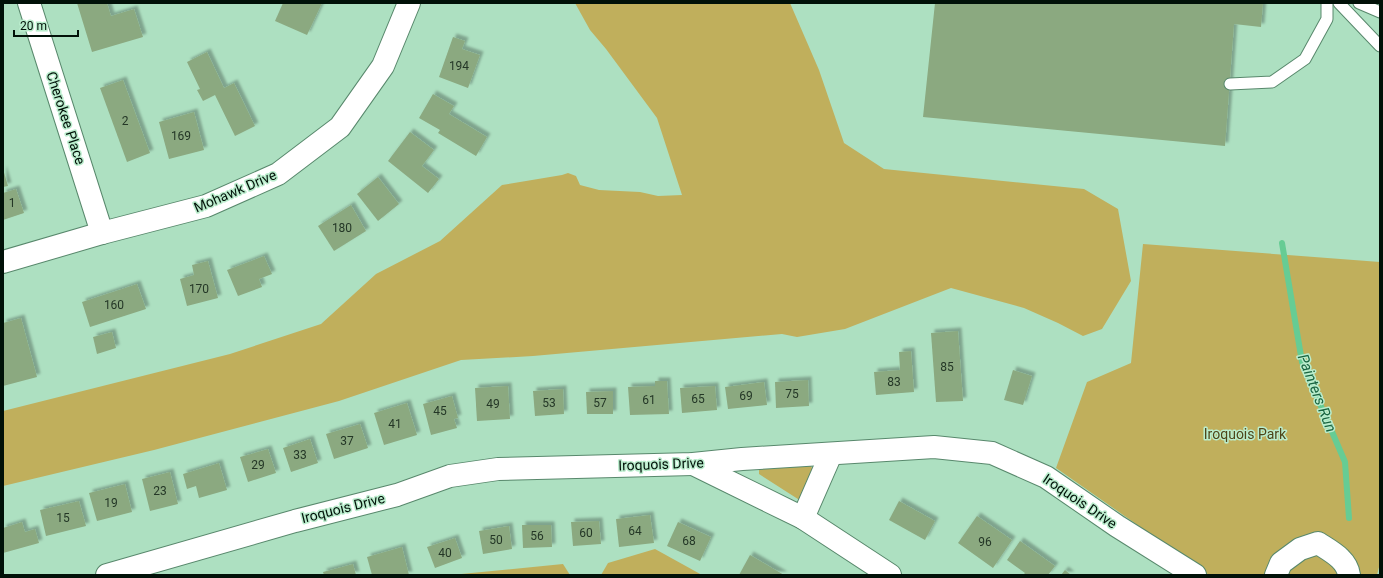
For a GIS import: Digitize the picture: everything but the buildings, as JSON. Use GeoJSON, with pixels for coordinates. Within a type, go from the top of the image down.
{"type":"FeatureCollection","features":[{"type":"Feature","properties":{"kind":"street","name":"Cherokee Place"},"geometry":{"type":"LineString","coordinates":[[29,3],[102,233]]}},
{"type":"Feature","properties":{"kind":"street","name":"Mohawk Drive"},"geometry":{"type":"LineString","coordinates":[[3,262],[102,233],[206,206],[278,174],[340,127],[383,66],[409,3]]}},
{"type":"Feature","properties":{"kind":"street","name":"Iroquois Drive"},"geometry":{"type":"LineString","coordinates":[[106,575],[288,523],[397,495],[450,476],[498,469],[693,464],[742,459],[934,447],[992,453],[1046,476],[1117,526],[1196,575]]}},
{"type":"Feature","properties":{"kind":"street"},"geometry":{"type":"LineString","coordinates":[[803,518],[831,454]]}},
{"type":"Feature","properties":{"kind":"street"},"geometry":{"type":"LineString","coordinates":[[693,464],[803,518],[890,575]]}},
{"type":"Feature","properties":{"kind":"street"},"geometry":{"type":"LineString","coordinates":[[1276,575],[1281,563],[1300,549],[1318,543],[1340,557],[1349,571],[1349,575]]}},
{"type":"Feature","properties":{"kind":"lane"},"geometry":{"type":"LineString","coordinates":[[1230,84],[1272,82],[1305,59],[1327,20],[1327,3]]}},
{"type":"Feature","properties":{"kind":"lane"},"geometry":{"type":"LineString","coordinates":[[1339,3],[1380,46]]}},
{"type":"Feature","properties":{"kind":"lane"},"geometry":{"type":"LineString","coordinates":[[1359,3],[1379,10]]}},
{"type":"Feature","properties":{"kind":"green space"},"geometry":{"type":"Polygon","coordinates":[[[575,3],[790,3],[819,70],[844,143],[884,169],[1084,189],[1118,209],[1131,281],[1102,329],[1083,336],[1024,308],[951,288],[845,329],[797,337],[782,334],[533,356],[461,360],[339,401],[154,450],[3,486],[3,411],[230,354],[321,324],[376,274],[440,241],[502,185],[568,173],[576,176],[580,185],[599,190],[640,192],[658,196],[682,195],[657,118],[606,49],[590,30],[575,3]]]}},
{"type":"Feature","properties":{"kind":"green space","name":"Iroquois Park"},"geometry":{"type":"Polygon","coordinates":[[[1143,244],[1380,262],[1380,563],[1377,575],[1209,575],[1056,468],[1087,382],[1131,363],[1143,244]]]}},
{"type":"Feature","properties":{"kind":"green space"},"geometry":{"type":"Polygon","coordinates":[[[811,466],[813,470],[808,478],[801,501],[759,474],[759,470],[762,469],[811,466]]]}},
{"type":"Feature","properties":{"kind":"green space"},"geometry":{"type":"Polygon","coordinates":[[[655,549],[702,575],[601,575],[608,563],[655,549]]]}},
{"type":"Feature","properties":{"kind":"green space"},"geometry":{"type":"Polygon","coordinates":[[[563,564],[570,575],[451,575],[563,564]]]}},
{"type":"Feature","properties":{"kind":"waterway","name":"Painters Run"},"geometry":{"type":"LineString","coordinates":[[1282,243],[1302,362],[1345,462],[1349,518]]}}]}
